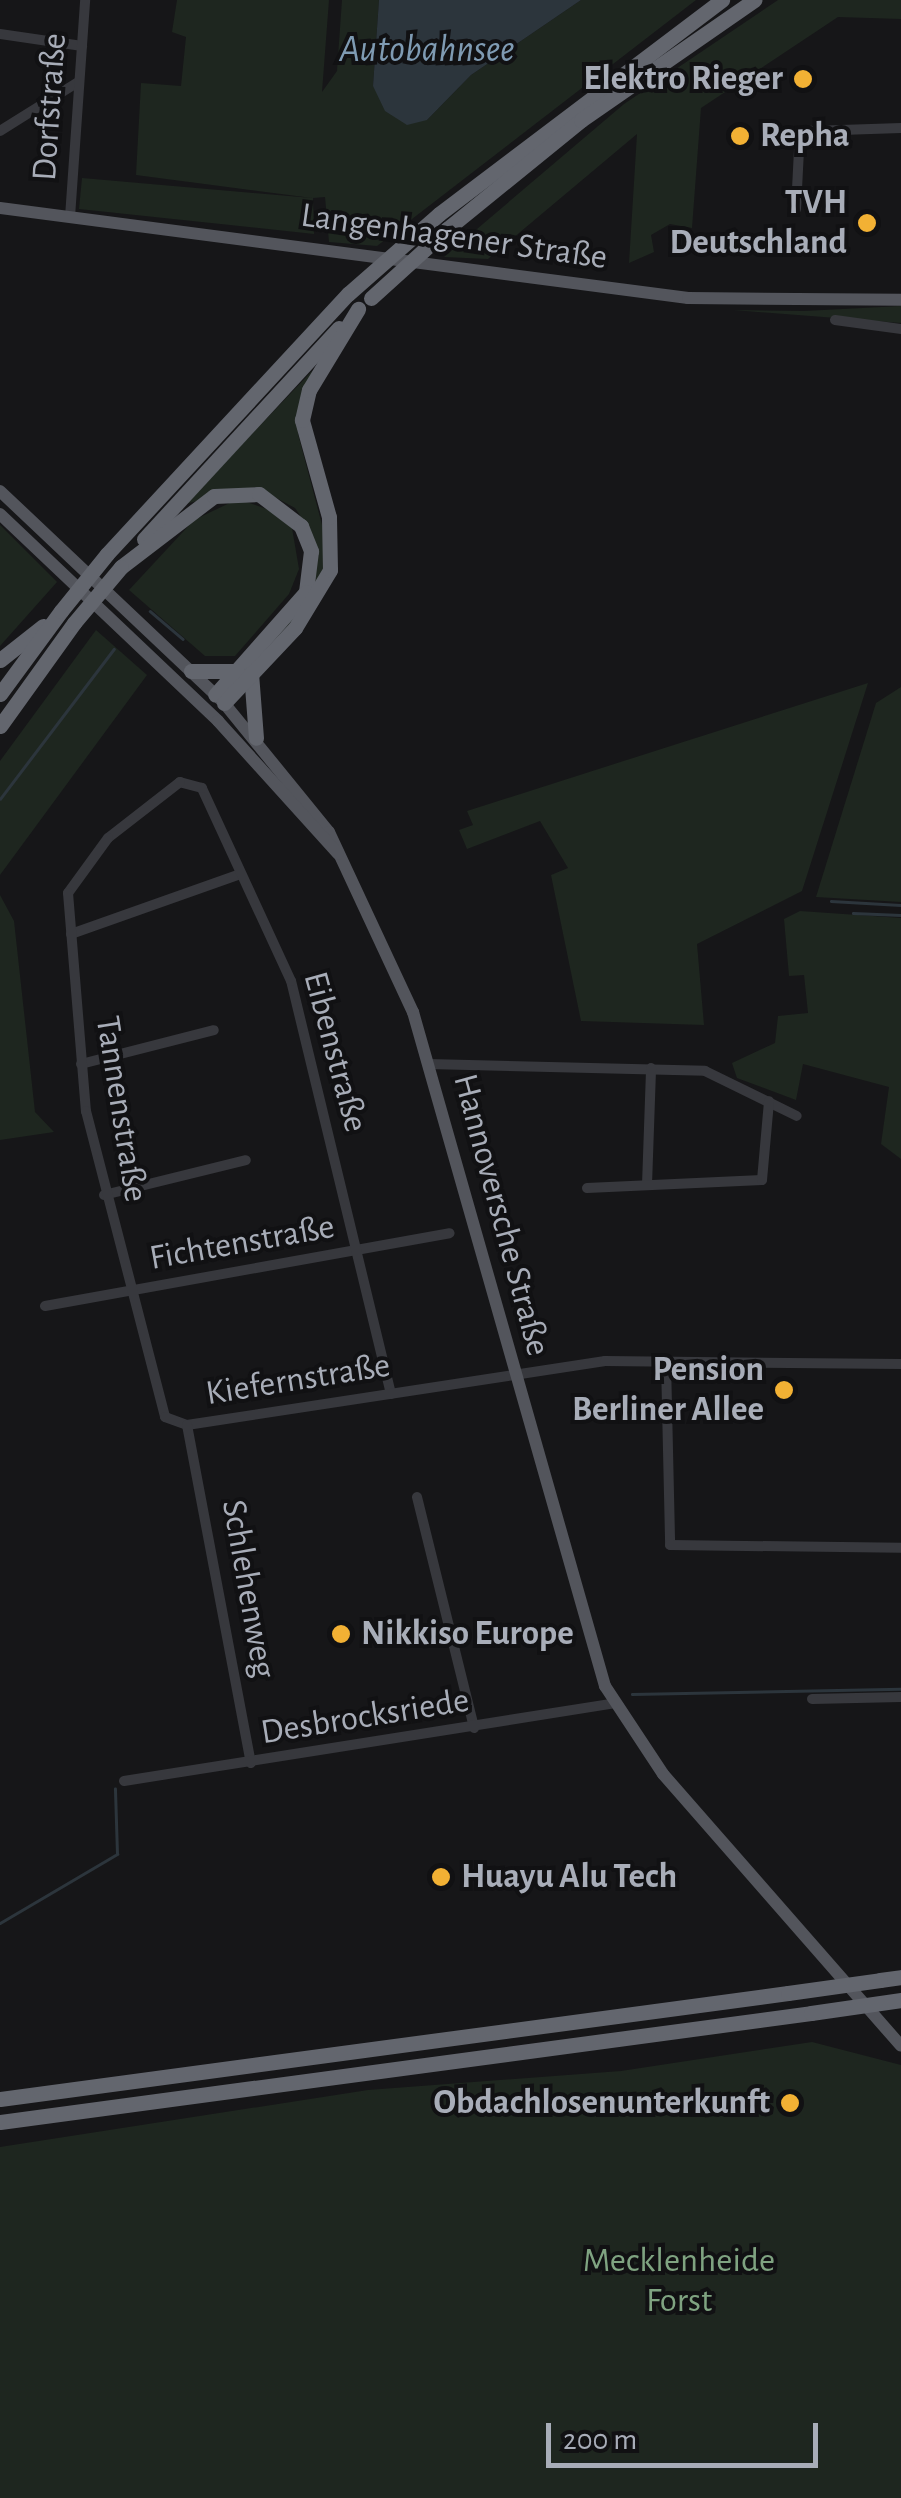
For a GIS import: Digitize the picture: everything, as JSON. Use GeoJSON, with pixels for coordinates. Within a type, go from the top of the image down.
{"type":"FeatureCollection","features":[{"type":"Feature","properties":{"kind":"highway"},"geometry":{"type":"LineString","coordinates":[[0,694],[107,554],[348,294],[438,214],[722,0]]}},
{"type":"Feature","properties":{"kind":"highway"},"geometry":{"type":"LineString","coordinates":[[0,726],[74,623],[121,567],[358,310],[448,229],[582,120],[754,0]]}},
{"type":"Feature","properties":{"kind":"highway"},"geometry":{"type":"LineString","coordinates":[[191,671],[244,671],[295,628],[330,570],[334,543],[302,420],[309,390],[358,310]]}},
{"type":"Feature","properties":{"kind":"highway"},"geometry":{"type":"LineString","coordinates":[[121,567],[214,496],[259,494],[292,514],[311,551],[306,592],[219,699]]}},
{"type":"Feature","properties":{"kind":"highway"},"geometry":{"type":"LineString","coordinates":[[0,660],[61,611]]}},
{"type":"Feature","properties":{"kind":"highway"},"geometry":{"type":"LineString","coordinates":[[244,671],[256,738]]}},
{"type":"Feature","properties":{"kind":"highway"},"geometry":{"type":"LineString","coordinates":[[0,2099],[901,1978]]}},
{"type":"Feature","properties":{"kind":"highway"},"geometry":{"type":"LineString","coordinates":[[0,2122],[901,2000]]}},
{"type":"Feature","properties":{"kind":"main road","name":"Langenhagener Straße"},"geometry":{"type":"LineString","coordinates":[[0,208],[670,296],[901,300]]}},
{"type":"Feature","properties":{"kind":"main road","name":"Hannoversche Straße"},"geometry":{"type":"LineString","coordinates":[[0,492],[191,671],[256,738],[340,856],[395,962],[428,1064],[512,1373],[614,1703],[663,1774],[901,2046]]}},
{"type":"Feature","properties":{"kind":"main road","name":"Hannoversche Straße"},"geometry":{"type":"LineString","coordinates":[[0,514],[207,711],[340,856]]}},
{"type":"Feature","properties":{"kind":"main road"},"geometry":{"type":"LineString","coordinates":[[207,711],[219,699]]}},
{"type":"Feature","properties":{"kind":"street","name":"Dorfstraße"},"geometry":{"type":"LineString","coordinates":[[70,218],[86,0]]}},
{"type":"Feature","properties":{"kind":"street"},"geometry":{"type":"LineString","coordinates":[[0,34],[82,46]]}},
{"type":"Feature","properties":{"kind":"street"},"geometry":{"type":"LineString","coordinates":[[0,131],[78,82]]}},
{"type":"Feature","properties":{"kind":"street"},"geometry":{"type":"LineString","coordinates":[[796,209],[799,149],[810,131],[901,128]]}},
{"type":"Feature","properties":{"kind":"street"},"geometry":{"type":"LineString","coordinates":[[834,320],[901,329]]}},
{"type":"Feature","properties":{"kind":"street","name":"Eibenstraße"},"geometry":{"type":"LineString","coordinates":[[71,934],[73,877],[180,782],[202,788],[291,981],[391,1394]]}},
{"type":"Feature","properties":{"kind":"street"},"geometry":{"type":"LineString","coordinates":[[71,934],[240,874]]}},
{"type":"Feature","properties":{"kind":"street","name":"Tannenstraße"},"geometry":{"type":"LineString","coordinates":[[71,934],[80,1064],[104,1195],[127,1290]]}},
{"type":"Feature","properties":{"kind":"street"},"geometry":{"type":"LineString","coordinates":[[80,1064],[214,1030]]}},
{"type":"Feature","properties":{"kind":"street"},"geometry":{"type":"LineString","coordinates":[[428,1064],[652,1068],[714,1073],[797,1116]]}},
{"type":"Feature","properties":{"kind":"street"},"geometry":{"type":"LineString","coordinates":[[647,1185],[652,1068]]}},
{"type":"Feature","properties":{"kind":"street"},"geometry":{"type":"LineString","coordinates":[[588,1188],[762,1180],[768,1101]]}},
{"type":"Feature","properties":{"kind":"street"},"geometry":{"type":"LineString","coordinates":[[104,1195],[246,1160]]}},
{"type":"Feature","properties":{"kind":"street","name":"Fichtenstraße"},"geometry":{"type":"LineString","coordinates":[[45,1306],[449,1234]]}},
{"type":"Feature","properties":{"kind":"street","name":"Kiefernstraße"},"geometry":{"type":"LineString","coordinates":[[127,1290],[157,1406],[187,1425],[512,1373],[666,1362],[901,1364]]}},
{"type":"Feature","properties":{"kind":"street"},"geometry":{"type":"LineString","coordinates":[[666,1362],[670,1546],[901,1548]]}},
{"type":"Feature","properties":{"kind":"street","name":"Schlehenweg"},"geometry":{"type":"LineString","coordinates":[[187,1425],[251,1763]]}},
{"type":"Feature","properties":{"kind":"street"},"geometry":{"type":"LineString","coordinates":[[416,1497],[474,1728]]}},
{"type":"Feature","properties":{"kind":"street"},"geometry":{"type":"LineString","coordinates":[[812,1699],[901,1697]]}},
{"type":"Feature","properties":{"kind":"street","name":"Desbrocksriede"},"geometry":{"type":"LineString","coordinates":[[124,1782],[614,1703]]}},
{"type":"Feature","properties":{"kind":"green space"},"geometry":{"type":"Polygon","coordinates":[[[177,0],[329,0],[322,92],[337,71],[342,0],[379,0],[373,86],[427,120],[471,75],[581,0],[696,0],[377,246],[329,242],[325,197],[313,198],[314,234],[79,209],[82,178],[312,198],[136,175],[141,83],[181,86],[186,37],[172,32],[177,0]]]}},
{"type":"Feature","properties":{"kind":"green space"},"geometry":{"type":"Polygon","coordinates":[[[778,0],[901,0],[901,19],[838,17],[701,108],[692,228],[670,224],[651,235],[654,252],[629,263],[637,134],[488,259],[444,257],[624,104],[778,0]]]}},
{"type":"Feature","properties":{"kind":"green space"},"geometry":{"type":"Polygon","coordinates":[[[901,306],[901,323],[733,310],[804,311],[901,306]]]}},
{"type":"Feature","properties":{"kind":"green space"},"geometry":{"type":"Polygon","coordinates":[[[312,371],[298,434],[330,555],[313,598],[240,678],[305,602],[316,568],[310,530],[295,508],[256,487],[185,504],[312,371]]]}},
{"type":"Feature","properties":{"kind":"green space"},"geometry":{"type":"Polygon","coordinates":[[[238,499],[278,513],[292,528],[299,569],[289,594],[235,656],[205,656],[129,590],[194,520],[238,499]]]}},
{"type":"Feature","properties":{"kind":"green space"},"geometry":{"type":"Polygon","coordinates":[[[0,525],[57,582],[0,646],[0,525]]]}},
{"type":"Feature","properties":{"kind":"green space"},"geometry":{"type":"Polygon","coordinates":[[[96,630],[147,675],[0,875],[0,761],[96,630]]]}},
{"type":"Feature","properties":{"kind":"green space"},"geometry":{"type":"Polygon","coordinates":[[[868,683],[802,891],[697,944],[704,1025],[581,1021],[551,875],[568,868],[540,821],[467,849],[459,830],[473,825],[467,811],[868,683]]]}},
{"type":"Feature","properties":{"kind":"green space"},"geometry":{"type":"Polygon","coordinates":[[[901,687],[901,902],[816,897],[876,703],[901,687]]]}},
{"type":"Feature","properties":{"kind":"green space"},"geometry":{"type":"Polygon","coordinates":[[[0,895],[14,921],[35,1112],[54,1132],[0,1140],[0,895]]]}},
{"type":"Feature","properties":{"kind":"green space"},"geometry":{"type":"Polygon","coordinates":[[[800,911],[901,918],[901,1159],[881,1144],[889,1087],[803,1064],[796,1100],[737,1078],[732,1063],[775,1043],[778,1016],[808,1013],[804,975],[789,976],[784,919],[800,911]]]}},
{"type":"Feature","properties":{"kind":"green space","name":"Mecklenheide Forst"},"geometry":{"type":"Polygon","coordinates":[[[812,2042],[901,2065],[901,2498],[0,2498],[0,2147],[368,2090],[621,2071],[812,2042]]]}},
{"type":"Feature","properties":{"kind":"water","name":"Autobahnsee"},"geometry":{"type":"Polygon","coordinates":[[[379,0],[581,0],[471,75],[427,120],[407,125],[385,111],[373,86],[379,0]]]}},
{"type":"Feature","properties":{"kind":"waterway"},"geometry":{"type":"LineString","coordinates":[[150,611],[183,639]]}},
{"type":"Feature","properties":{"kind":"waterway"},"geometry":{"type":"LineString","coordinates":[[0,799],[114,649]]}},
{"type":"Feature","properties":{"kind":"waterway"},"geometry":{"type":"LineString","coordinates":[[831,901],[901,905]]}},
{"type":"Feature","properties":{"kind":"waterway"},"geometry":{"type":"LineString","coordinates":[[853,913],[901,915]]}},
{"type":"Feature","properties":{"kind":"waterway"},"geometry":{"type":"LineString","coordinates":[[632,1694],[901,1689]]}},
{"type":"Feature","properties":{"kind":"waterway"},"geometry":{"type":"LineString","coordinates":[[0,1923],[117,1854],[115,1789]]}},
{"type":"Feature","properties":{"kind":"place","name":"Elektro Rieger"},"geometry":{"type":"Point","coordinates":[803,79]}},
{"type":"Feature","properties":{"kind":"place","name":"Repha"},"geometry":{"type":"Point","coordinates":[740,136]}},
{"type":"Feature","properties":{"kind":"place","name":"TVH Deutschland"},"geometry":{"type":"Point","coordinates":[867,223]}},
{"type":"Feature","properties":{"kind":"place","name":"Pension Berliner Allee"},"geometry":{"type":"Point","coordinates":[784,1390]}},
{"type":"Feature","properties":{"kind":"place","name":"Nikkiso Europe"},"geometry":{"type":"Point","coordinates":[341,1634]}},
{"type":"Feature","properties":{"kind":"place","name":"Huayu Alu Tech"},"geometry":{"type":"Point","coordinates":[441,1877]}},
{"type":"Feature","properties":{"kind":"place","name":"Obdachlosenunterkunft"},"geometry":{"type":"Point","coordinates":[790,2103]}}]}
